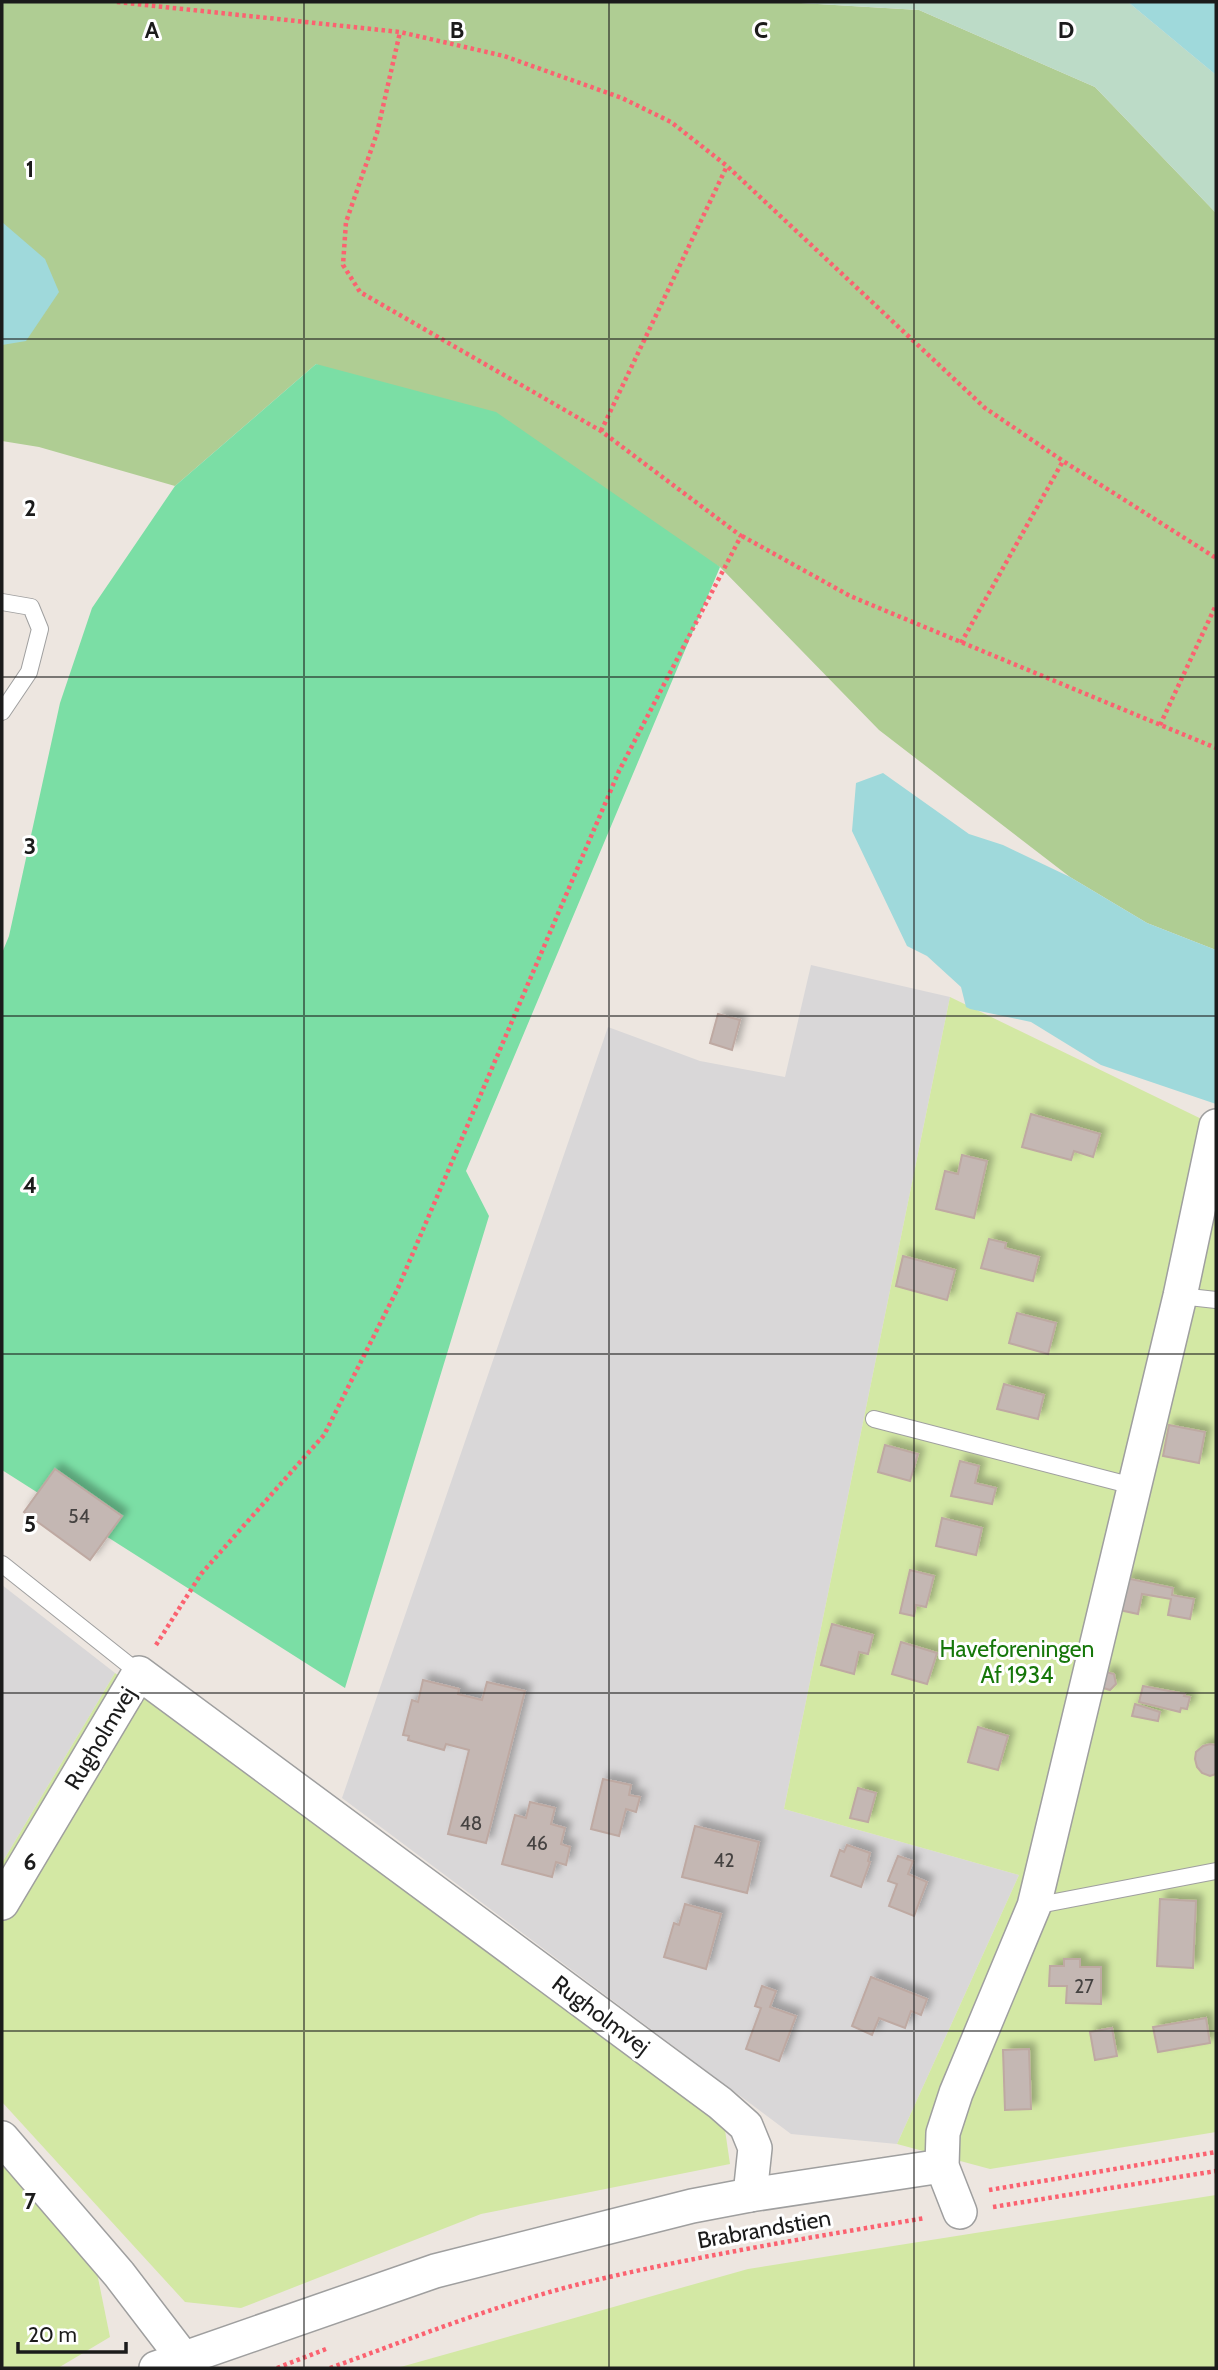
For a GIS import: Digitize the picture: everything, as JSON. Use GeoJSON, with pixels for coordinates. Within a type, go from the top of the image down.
{"type":"FeatureCollection","features":[{"type":"Feature","properties":{"kind":"street"},"geometry":{"type":"LineString","coordinates":[[957,2204],[942,2166],[943,2133],[956,2093],[1034,1906],[1180,1296],[1216,1126]]}},
{"type":"Feature","properties":{"kind":"street","name":"Rugholmvej"},"geometry":{"type":"LineString","coordinates":[[2,1903],[139,1673],[720,2103],[746,2126],[755,2148],[750,2195]]}},
{"type":"Feature","properties":{"kind":"street"},"geometry":{"type":"LineString","coordinates":[[2,2138],[119,2274],[170,2364],[435,2271],[692,2206],[942,2166]]}},
{"type":"Feature","properties":{"kind":"lane"},"geometry":{"type":"LineString","coordinates":[[2,602],[31,607],[40,629],[29,672],[2,712]]}},
{"type":"Feature","properties":{"kind":"lane"},"geometry":{"type":"LineString","coordinates":[[1180,1296],[1216,1300]]}},
{"type":"Feature","properties":{"kind":"lane"},"geometry":{"type":"LineString","coordinates":[[874,1419],[1133,1486]]}},
{"type":"Feature","properties":{"kind":"lane"},"geometry":{"type":"LineString","coordinates":[[2,1564],[139,1673]]}},
{"type":"Feature","properties":{"kind":"lane"},"geometry":{"type":"LineString","coordinates":[[1034,1906],[1216,1871]]}},
{"type":"Feature","properties":{"kind":"path"},"geometry":{"type":"LineString","coordinates":[[117,2],[400,32],[505,56],[622,98],[671,122],[727,166],[985,408],[1216,558]]}},
{"type":"Feature","properties":{"kind":"path"},"geometry":{"type":"LineString","coordinates":[[400,32],[377,133],[346,222],[343,265],[360,292],[601,430],[741,536],[850,596],[1216,748]]}},
{"type":"Feature","properties":{"kind":"path"},"geometry":{"type":"LineString","coordinates":[[601,430],[727,166]]}},
{"type":"Feature","properties":{"kind":"path"},"geometry":{"type":"LineString","coordinates":[[961,643],[1063,461]]}},
{"type":"Feature","properties":{"kind":"path"},"geometry":{"type":"LineString","coordinates":[[139,1673],[201,1574],[324,1435],[398,1288],[618,771],[741,536]]}},
{"type":"Feature","properties":{"kind":"path"},"geometry":{"type":"LineString","coordinates":[[1160,725],[1216,605]]}},
{"type":"Feature","properties":{"kind":"path"},"geometry":{"type":"LineString","coordinates":[[957,2204],[1216,2152]]}},
{"type":"Feature","properties":{"kind":"path","name":"Brabrandstien"},"geometry":{"type":"LineString","coordinates":[[330,2368],[464,2319],[589,2282],[957,2204],[1216,2171]]}},
{"type":"Feature","properties":{"kind":"path"},"geometry":{"type":"LineString","coordinates":[[277,2368],[331,2347]]}},
{"type":"Feature","properties":{"kind":"shaded area"},"geometry":{"type":"Polygon","coordinates":[[[811,965],[950,997],[784,1809],[1019,1875],[897,2144],[791,2134],[342,1798],[608,1027],[700,1061],[785,1077],[811,965]]]}},
{"type":"Feature","properties":{"kind":"shaded area"},"geometry":{"type":"Polygon","coordinates":[[[2,1585],[115,1673],[2,1863],[2,1585]]]}},
{"type":"Feature","properties":{"kind":"green space"},"geometry":{"type":"Polygon","coordinates":[[[2,2],[784,2],[919,10],[1095,87],[1216,213],[1216,950],[1147,923],[1070,877],[879,730],[720,567],[316,364],[175,486],[39,447],[2,441],[2,2]]]}},
{"type":"Feature","properties":{"kind":"green space"},"geometry":{"type":"Polygon","coordinates":[[[784,2],[1128,2],[1216,75],[1216,213],[1095,87],[919,10],[784,2]]]}},
{"type":"Feature","properties":{"kind":"green space"},"geometry":{"type":"Polygon","coordinates":[[[316,364],[496,412],[720,567],[466,1171],[489,1216],[345,1688],[2,1470],[2,953],[9,936],[60,703],[92,608],[175,486],[316,364]]]}},
{"type":"Feature","properties":{"kind":"green space","name":"Haveforeningen Af 1934"},"geometry":{"type":"Polygon","coordinates":[[[950,997],[1216,1126],[1216,2132],[990,2169],[897,2144],[1019,1875],[784,1809],[950,997]]]}},
{"type":"Feature","properties":{"kind":"green space"},"geometry":{"type":"Polygon","coordinates":[[[115,1673],[724,2123],[730,2164],[481,2214],[241,2308],[185,2302],[2,2102],[2,1863],[115,1673]]]}},
{"type":"Feature","properties":{"kind":"green space"},"geometry":{"type":"Polygon","coordinates":[[[2,2158],[95,2263],[110,2337],[58,2368],[2,2368],[2,2158]]]}},
{"type":"Feature","properties":{"kind":"green space"},"geometry":{"type":"Polygon","coordinates":[[[1216,2195],[1216,2368],[397,2368],[748,2269],[1216,2195]]]}},
{"type":"Feature","properties":{"kind":"water"},"geometry":{"type":"Polygon","coordinates":[[[1128,2],[1216,2],[1216,75],[1128,2]]]}},
{"type":"Feature","properties":{"kind":"water"},"geometry":{"type":"Polygon","coordinates":[[[2,222],[45,259],[59,292],[26,341],[2,345],[2,222]]]}},
{"type":"Feature","properties":{"kind":"water"},"geometry":{"type":"Polygon","coordinates":[[[883,773],[969,834],[1003,845],[1070,877],[1147,923],[1216,950],[1216,1104],[1101,1065],[1031,1022],[966,1007],[961,987],[927,956],[907,946],[852,831],[856,783],[883,773]]]}},
{"type":"Feature","properties":{"kind":"building"},"geometry":{"type":"Polygon","coordinates":[[[718,1014],[740,1020],[732,1050],[710,1043],[718,1014]]]}},
{"type":"Feature","properties":{"kind":"building"},"geometry":{"type":"Polygon","coordinates":[[[1031,1114],[1100,1134],[1093,1157],[1074,1151],[1071,1160],[1022,1147],[1031,1114]]]}},
{"type":"Feature","properties":{"kind":"building"},"geometry":{"type":"Polygon","coordinates":[[[962,1155],[987,1161],[974,1218],[936,1209],[945,1171],[958,1174],[962,1155]]]}},
{"type":"Feature","properties":{"kind":"building"},"geometry":{"type":"Polygon","coordinates":[[[989,1239],[1006,1243],[1005,1248],[1039,1257],[1033,1281],[981,1268],[989,1239]]]}},
{"type":"Feature","properties":{"kind":"building"},"geometry":{"type":"Polygon","coordinates":[[[903,1256],[955,1270],[947,1300],[896,1286],[903,1256]]]}},
{"type":"Feature","properties":{"kind":"building"},"geometry":{"type":"Polygon","coordinates":[[[1017,1313],[1056,1323],[1048,1354],[1009,1343],[1017,1313]]]}},
{"type":"Feature","properties":{"kind":"building"},"geometry":{"type":"Polygon","coordinates":[[[1004,1384],[1044,1395],[1038,1419],[997,1409],[1004,1384]]]}},
{"type":"Feature","properties":{"kind":"building"},"geometry":{"type":"Polygon","coordinates":[[[1169,1425],[1205,1432],[1199,1463],[1163,1456],[1169,1425]]]}},
{"type":"Feature","properties":{"kind":"building"},"geometry":{"type":"Polygon","coordinates":[[[885,1445],[918,1454],[910,1481],[878,1472],[885,1445]]]}},
{"type":"Feature","properties":{"kind":"building"},"geometry":{"type":"Polygon","coordinates":[[[960,1461],[979,1466],[975,1483],[996,1488],[992,1504],[951,1496],[960,1461]]]}},
{"type":"Feature","properties":{"kind":"building"},"geometry":{"type":"Polygon","coordinates":[[[55,1469],[122,1516],[90,1560],[24,1512],[55,1469]]]}},
{"type":"Feature","properties":{"kind":"building"},"geometry":{"type":"Polygon","coordinates":[[[942,1518],[982,1528],[976,1555],[936,1546],[942,1518]]]}},
{"type":"Feature","properties":{"kind":"building"},"geometry":{"type":"Polygon","coordinates":[[[910,1570],[934,1576],[926,1607],[916,1605],[914,1616],[900,1613],[910,1570]]]}},
{"type":"Feature","properties":{"kind":"building"},"geometry":{"type":"Polygon","coordinates":[[[1126,1578],[1173,1588],[1172,1595],[1194,1599],[1190,1619],[1168,1615],[1171,1599],[1142,1594],[1138,1614],[1119,1610],[1126,1578]]]}},
{"type":"Feature","properties":{"kind":"building"},"geometry":{"type":"Polygon","coordinates":[[[832,1624],[873,1635],[868,1654],[859,1652],[854,1674],[821,1665],[832,1624]]]}},
{"type":"Feature","properties":{"kind":"building"},"geometry":{"type":"Polygon","coordinates":[[[901,1642],[937,1653],[927,1684],[892,1674],[901,1642]]]}},
{"type":"Feature","properties":{"kind":"building"},"geometry":{"type":"Polygon","coordinates":[[[1106,1672],[1114,1674],[1116,1684],[1110,1690],[1100,1687],[1106,1672]]]}},
{"type":"Feature","properties":{"kind":"building"},"geometry":{"type":"Polygon","coordinates":[[[423,1680],[459,1689],[458,1694],[482,1700],[487,1682],[525,1691],[486,1843],[448,1834],[469,1750],[446,1744],[444,1750],[408,1740],[409,1736],[403,1735],[412,1700],[418,1702],[423,1680]]]}},
{"type":"Feature","properties":{"kind":"building"},"geometry":{"type":"Polygon","coordinates":[[[1143,1686],[1185,1694],[1184,1696],[1190,1697],[1187,1709],[1181,1708],[1180,1712],[1139,1702],[1143,1686]]]}},
{"type":"Feature","properties":{"kind":"building"},"geometry":{"type":"Polygon","coordinates":[[[1135,1704],[1160,1712],[1158,1721],[1132,1716],[1135,1704]]]}},
{"type":"Feature","properties":{"kind":"building"},"geometry":{"type":"Polygon","coordinates":[[[978,1727],[1008,1736],[998,1770],[968,1762],[978,1727]]]}},
{"type":"Feature","properties":{"kind":"building"},"geometry":{"type":"Polygon","coordinates":[[[1210,1744],[1216,1745],[1216,1774],[1210,1776],[1202,1773],[1195,1759],[1196,1752],[1210,1744]]]}},
{"type":"Feature","properties":{"kind":"building"},"geometry":{"type":"Polygon","coordinates":[[[603,1779],[631,1785],[629,1795],[640,1797],[636,1812],[626,1809],[619,1836],[591,1829],[603,1779]]]}},
{"type":"Feature","properties":{"kind":"building"},"geometry":{"type":"Polygon","coordinates":[[[858,1788],[876,1793],[868,1822],[850,1818],[858,1788]]]}},
{"type":"Feature","properties":{"kind":"building"},"geometry":{"type":"Polygon","coordinates":[[[530,1802],[555,1808],[551,1824],[565,1828],[561,1844],[570,1847],[566,1865],[556,1862],[552,1877],[502,1864],[515,1815],[526,1818],[530,1802]]]}},
{"type":"Feature","properties":{"kind":"building"},"geometry":{"type":"Polygon","coordinates":[[[695,1826],[759,1842],[747,1893],[682,1877],[695,1826]]]}},
{"type":"Feature","properties":{"kind":"building"},"geometry":{"type":"Polygon","coordinates":[[[847,1845],[870,1853],[870,1862],[861,1887],[831,1876],[840,1850],[844,1852],[847,1845]]]}},
{"type":"Feature","properties":{"kind":"building"},"geometry":{"type":"Polygon","coordinates":[[[898,1856],[913,1861],[908,1874],[927,1882],[914,1916],[889,1906],[897,1884],[888,1881],[898,1856]]]}},
{"type":"Feature","properties":{"kind":"building"},"geometry":{"type":"Polygon","coordinates":[[[1160,1899],[1196,1901],[1193,1968],[1157,1966],[1160,1899]]]}},
{"type":"Feature","properties":{"kind":"building"},"geometry":{"type":"Polygon","coordinates":[[[685,1904],[721,1914],[706,1969],[664,1957],[674,1923],[679,1925],[685,1904]]]}},
{"type":"Feature","properties":{"kind":"building"},"geometry":{"type":"Polygon","coordinates":[[[1064,1959],[1080,1959],[1080,1967],[1101,1967],[1101,2004],[1066,2003],[1067,1986],[1049,1986],[1050,1966],[1064,1966],[1064,1959]]]}},
{"type":"Feature","properties":{"kind":"building"},"geometry":{"type":"Polygon","coordinates":[[[871,1977],[927,1999],[921,2015],[911,2011],[905,2028],[879,2018],[872,2035],[852,2026],[871,1977]]]}},
{"type":"Feature","properties":{"kind":"building"},"geometry":{"type":"Polygon","coordinates":[[[762,1986],[776,1991],[770,2007],[796,2016],[779,2061],[746,2049],[761,2008],[755,2006],[762,1986]]]}},
{"type":"Feature","properties":{"kind":"building"},"geometry":{"type":"Polygon","coordinates":[[[1206,2018],[1210,2043],[1158,2052],[1153,2027],[1206,2018]]]}},
{"type":"Feature","properties":{"kind":"building"},"geometry":{"type":"Polygon","coordinates":[[[1112,2028],[1117,2056],[1095,2060],[1090,2032],[1112,2028]]]}},
{"type":"Feature","properties":{"kind":"building"},"geometry":{"type":"Polygon","coordinates":[[[1029,2049],[1031,2109],[1005,2110],[1003,2050],[1029,2049]]]}}]}
